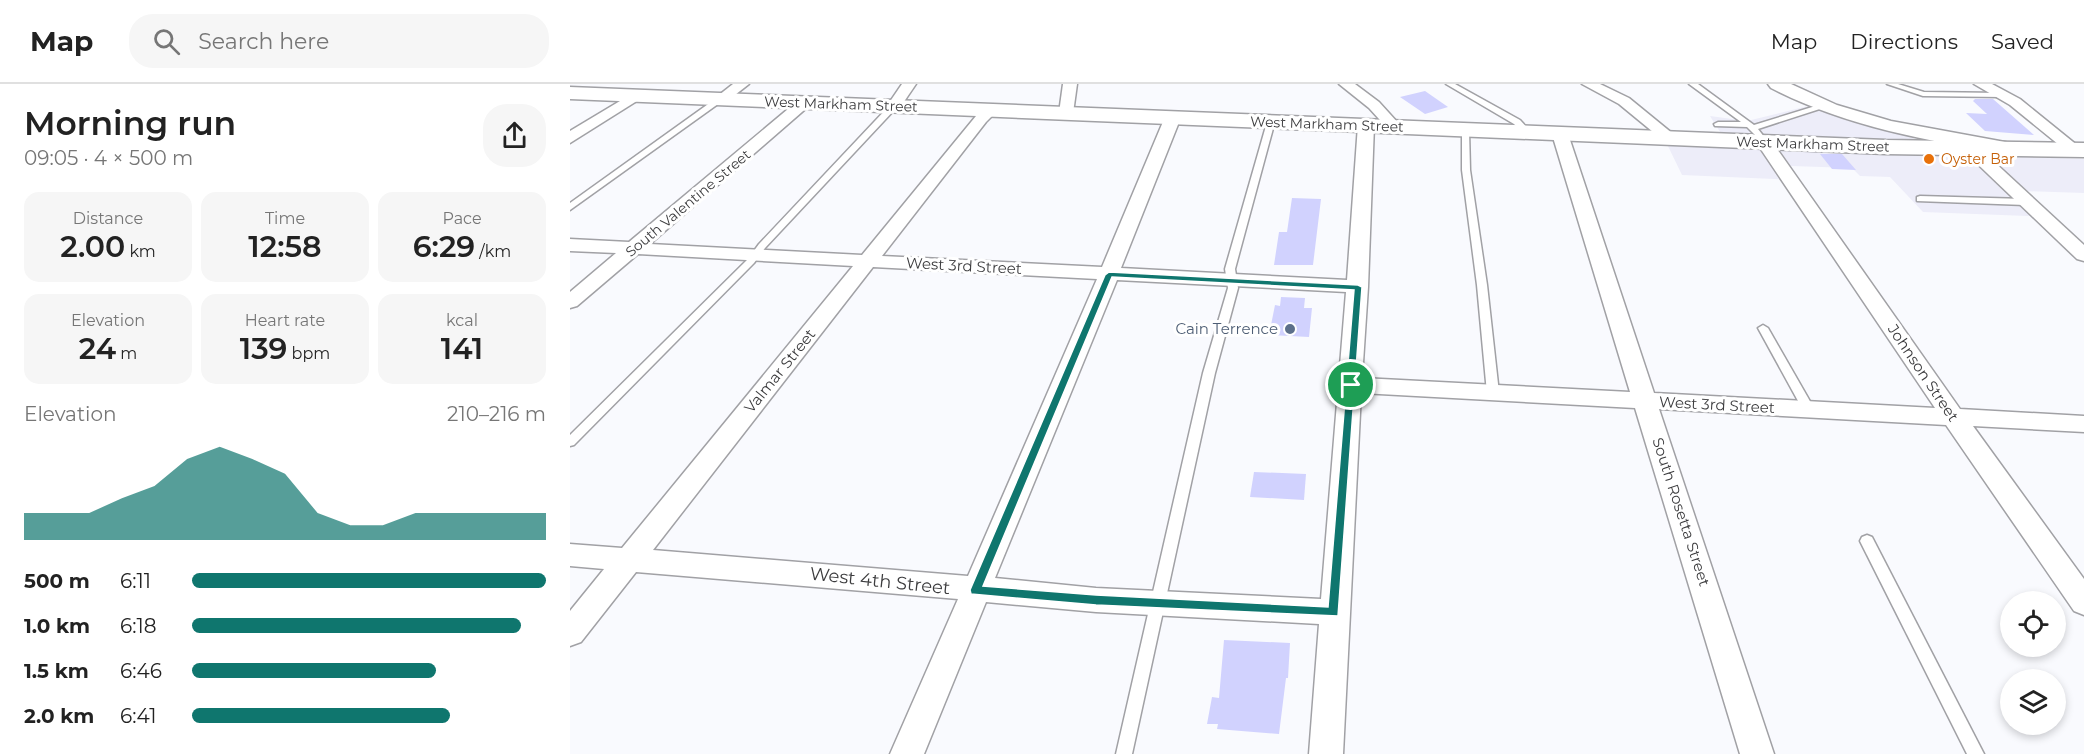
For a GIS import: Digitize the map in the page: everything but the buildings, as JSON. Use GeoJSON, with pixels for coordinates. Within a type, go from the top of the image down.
{"type":"FeatureCollection","features":[{"type":"Feature","properties":{"kind":"main road","name":"West Markham Street"},"geometry":{"type":"LineString","coordinates":[[570,93],[1670,138],[1755,132],[1972,150],[2079,150]]}},
{"type":"Feature","properties":{"kind":"street"},"geometry":{"type":"LineString","coordinates":[[721,99],[742,84]]}},
{"type":"Feature","properties":{"kind":"street"},"geometry":{"type":"LineString","coordinates":[[894,106],[909,84]]}},
{"type":"Feature","properties":{"kind":"street"},"geometry":{"type":"LineString","coordinates":[[1066,113],[1070,84]]}},
{"type":"Feature","properties":{"kind":"street"},"geometry":{"type":"LineString","coordinates":[[1346,84],[1374,105],[1394,127]]}},
{"type":"Feature","properties":{"kind":"street"},"geometry":{"type":"LineString","coordinates":[[1589,84],[1624,101],[1670,138]]}},
{"type":"Feature","properties":{"kind":"street"},"geometry":{"type":"LineString","coordinates":[[1777,84],[1825,106],[1908,130],[2017,150]]}},
{"type":"Feature","properties":{"kind":"street"},"geometry":{"type":"LineString","coordinates":[[1981,84],[2015,102],[2079,150]]}},
{"type":"Feature","properties":{"kind":"street"},"geometry":{"type":"LineString","coordinates":[[570,138],[635,96]]}},
{"type":"Feature","properties":{"kind":"street","name":"South Valentine Street"},"geometry":{"type":"LineString","coordinates":[[570,302],[805,102]]}},
{"type":"Feature","properties":{"kind":"street","name":"Valmar Street"},"geometry":{"type":"LineString","coordinates":[[570,633],[981,119],[991,110]]}},
{"type":"Feature","properties":{"kind":"street"},"geometry":{"type":"LineString","coordinates":[[907,754],[1109,275],[1173,117]]}},
{"type":"Feature","properties":{"kind":"street"},"geometry":{"type":"LineString","coordinates":[[1326,754],[1358,287],[1366,125]]}},
{"type":"Feature","properties":{"kind":"street","name":"Johnson Street"},"geometry":{"type":"LineString","coordinates":[[1755,132],[2084,602]]}},
{"type":"Feature","properties":{"kind":"street","name":"South Rosetta Street"},"geometry":{"type":"LineString","coordinates":[[1560,134],[1757,754]]}},
{"type":"Feature","properties":{"kind":"street"},"geometry":{"type":"LineString","coordinates":[[1972,150],[2084,255]]}},
{"type":"Feature","properties":{"kind":"street","name":"West 3rd Street"},"geometry":{"type":"LineString","coordinates":[[570,245],[1358,287]]}},
{"type":"Feature","properties":{"kind":"street","name":"West 3rd Street"},"geometry":{"type":"LineString","coordinates":[[1351,385],[2084,424]]}},
{"type":"Feature","properties":{"kind":"street","name":"West 4th Street"},"geometry":{"type":"LineString","coordinates":[[570,555],[630,558],[1157,604],[1334,612]]}},
{"type":"Feature","properties":{"kind":"lane"},"geometry":{"type":"LineString","coordinates":[[1450,84],[1517,122],[1527,132]]}},
{"type":"Feature","properties":{"kind":"lane"},"geometry":{"type":"LineString","coordinates":[[1693,84],[1755,132]]}},
{"type":"Feature","properties":{"kind":"lane"},"geometry":{"type":"LineString","coordinates":[[1891,84],[1923,94],[2002,95]]}},
{"type":"Feature","properties":{"kind":"lane"},"geometry":{"type":"LineString","coordinates":[[570,207],[721,99]]}},
{"type":"Feature","properties":{"kind":"lane"},"geometry":{"type":"LineString","coordinates":[[570,441],[756,255],[894,106]]}},
{"type":"Feature","properties":{"kind":"lane"},"geometry":{"type":"LineString","coordinates":[[1718,124],[1755,132],[1825,106]]}},
{"type":"Feature","properties":{"kind":"lane"},"geometry":{"type":"LineString","coordinates":[[1124,754],[1209,373],[1233,288],[1230,269],[1271,121]]}},
{"type":"Feature","properties":{"kind":"lane"},"geometry":{"type":"LineString","coordinates":[[1465,130],[1466,171],[1482,285],[1493,393]]}},
{"type":"Feature","properties":{"kind":"lane"},"geometry":{"type":"LineString","coordinates":[[1920,199],[2025,202]]}},
{"type":"Feature","properties":{"kind":"lane"},"geometry":{"type":"LineString","coordinates":[[1763,328],[1809,410]]}},
{"type":"Feature","properties":{"kind":"lane"},"geometry":{"type":"LineString","coordinates":[[1868,541],[1976,754]]}},
{"type":"Feature","properties":{"kind":"shaded area"},"geometry":{"type":"Polygon","coordinates":[[[1808,106],[1911,136],[1918,143],[1722,135],[1710,116],[1747,121],[1808,106]]]}},
{"type":"Feature","properties":{"kind":"shaded area"},"geometry":{"type":"Polygon","coordinates":[[[1666,142],[2084,159],[2084,193],[2022,191],[2052,217],[1923,212],[1890,177],[1860,176],[1852,168],[1791,166],[1800,180],[1682,175],[1666,142]]]}},
{"type":"Feature","properties":{"kind":"place","name":"Oyster Bar"},"geometry":{"type":"Point","coordinates":[1929,159]}},
{"type":"Feature","properties":{"kind":"place","name":"Cain Terrence"},"geometry":{"type":"Point","coordinates":[1290,329]}},
{"type":"Feature","properties":{"kind":"route"},"geometry":{"type":"LineString","coordinates":[[1109,275],[1358,287],[1351,385],[1334,612],[1096,600],[976,590],[1109,275]]}}]}
